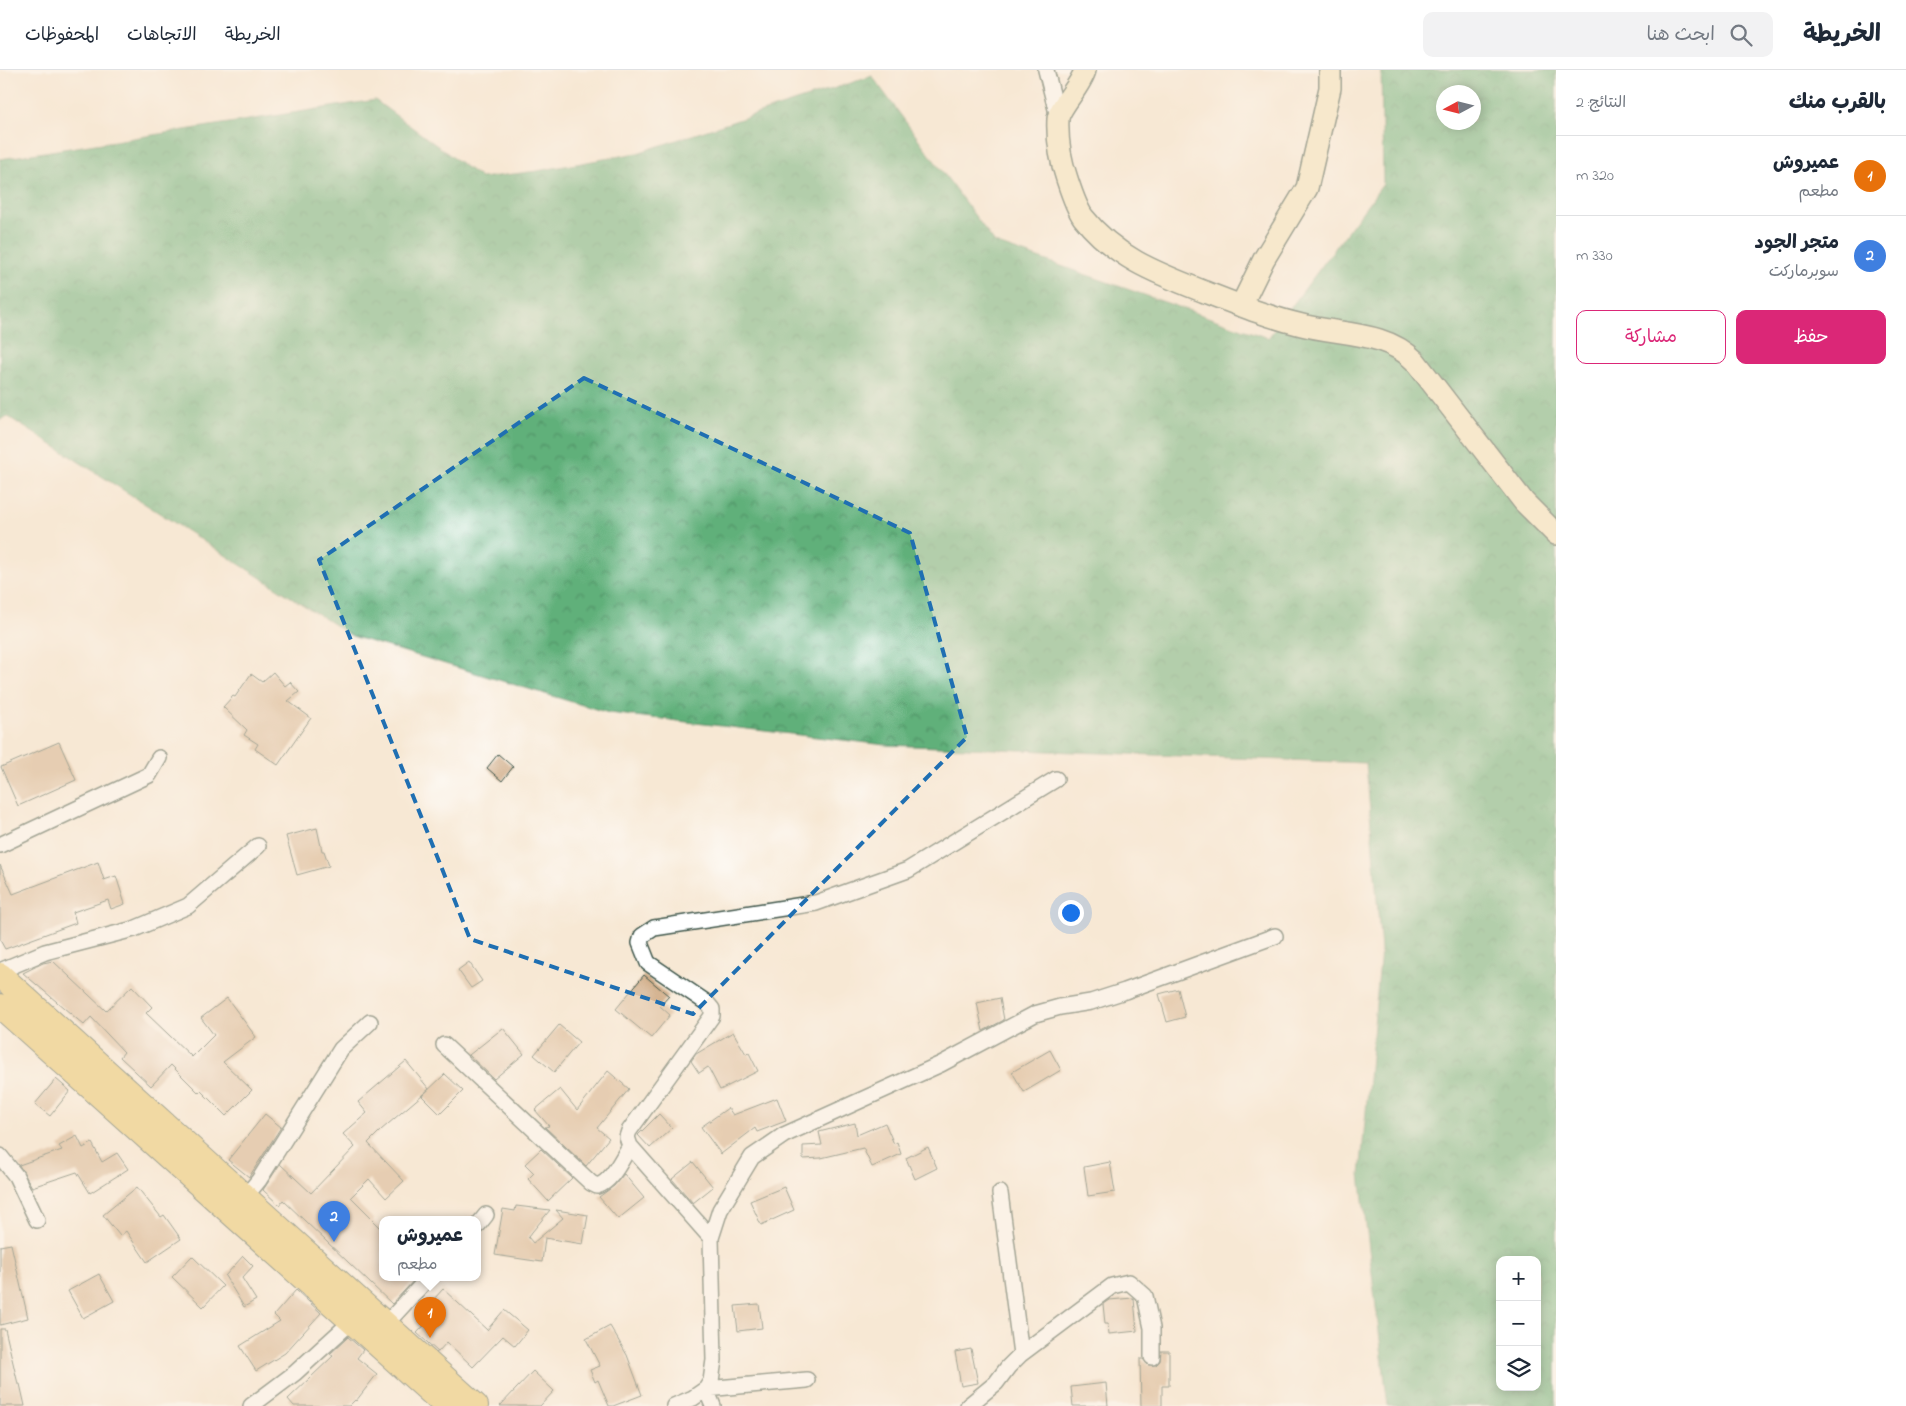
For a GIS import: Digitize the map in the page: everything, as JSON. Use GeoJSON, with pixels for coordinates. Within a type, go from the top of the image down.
{"type":"FeatureCollection","features":[{"type":"Feature","properties":{"kind":"main road"},"geometry":{"type":"LineString","coordinates":[[0,973],[476,1406]]}},
{"type":"Feature","properties":{"kind":"main road"},"geometry":{"type":"LineString","coordinates":[[0,1006],[446,1406]]}},
{"type":"Feature","properties":{"kind":"street"},"geometry":{"type":"LineString","coordinates":[[1046,70],[1058,117],[1059,154],[1069,186],[1082,216],[1111,246],[1149,270],[1241,306],[1302,325],[1379,339],[1394,344],[1415,361],[1524,502],[1556,534]]}},
{"type":"Feature","properties":{"kind":"street"},"geometry":{"type":"LineString","coordinates":[[1058,117],[1083,79],[1085,70]]}},
{"type":"Feature","properties":{"kind":"street"},"geometry":{"type":"LineString","coordinates":[[1241,306],[1264,259],[1307,188],[1330,88],[1330,70]]}},
{"type":"Feature","properties":{"kind":"street"},"geometry":{"type":"LineString","coordinates":[[0,845],[149,775],[159,758]]}},
{"type":"Feature","properties":{"kind":"street"},"geometry":{"type":"LineString","coordinates":[[711,1238],[630,1146],[627,1137],[629,1131],[712,1016],[712,1009],[708,1004],[648,963],[640,943],[642,936],[654,928],[816,903],[908,870],[1056,779]]}},
{"type":"Feature","properties":{"kind":"street"},"geometry":{"type":"LineString","coordinates":[[0,973],[45,952],[134,929],[188,906],[258,846]]}},
{"type":"Feature","properties":{"kind":"street"},"geometry":{"type":"LineString","coordinates":[[674,1406],[693,1398],[706,1389],[711,1381],[714,1360],[711,1238],[720,1210],[752,1157],[784,1135],[941,1064],[1035,1014],[1091,1002],[1125,991],[1275,936]]}},
{"type":"Feature","properties":{"kind":"street"},"geometry":{"type":"LineString","coordinates":[[245,1197],[258,1180],[341,1049],[370,1022]]}},
{"type":"Feature","properties":{"kind":"street"},"geometry":{"type":"LineString","coordinates":[[444,1045],[596,1186],[602,1184],[610,1176],[630,1146]]}},
{"type":"Feature","properties":{"kind":"street"},"geometry":{"type":"LineString","coordinates":[[0,1156],[16,1176],[37,1220]]}},
{"type":"Feature","properties":{"kind":"street"},"geometry":{"type":"LineString","coordinates":[[1000,1193],[1021,1354]]}},
{"type":"Feature","properties":{"kind":"street"},"geometry":{"type":"LineString","coordinates":[[386,1324],[425,1281]]}},
{"type":"Feature","properties":{"kind":"street"},"geometry":{"type":"LineString","coordinates":[[968,1406],[996,1383],[1021,1354],[1112,1286],[1129,1282],[1145,1296],[1152,1328],[1152,1357]]}},
{"type":"Feature","properties":{"kind":"street"},"geometry":{"type":"LineString","coordinates":[[251,1406],[295,1373],[352,1321]]}},
{"type":"Feature","properties":{"kind":"street"},"geometry":{"type":"LineString","coordinates":[[706,1389],[807,1380]]}},
{"type":"Feature","properties":{"kind":"street"},"geometry":{"type":"LineString","coordinates":[[706,1389],[713,1406]]}},
{"type":"Feature","properties":{"kind":"highlighted area"},"geometry":{"type":"Polygon","coordinates":[[[584,378],[910,533],[967,737],[693,1014],[470,939],[319,560],[584,378]]]}},
{"type":"Feature","properties":{"kind":"green space"},"geometry":{"type":"Polygon","coordinates":[[[1381,70],[1556,70],[1556,1406],[1388,1406],[1360,1175],[1381,950],[1366,763],[886,745],[609,713],[352,636],[7,416],[0,420],[0,159],[375,100],[481,178],[537,171],[637,153],[872,76],[995,243],[1268,338],[1383,184],[1381,70]]]}},
{"type":"Feature","properties":{"kind":"building"},"geometry":{"type":"Polygon","coordinates":[[[273,672],[285,686],[290,682],[299,692],[288,701],[311,718],[278,765],[255,749],[258,744],[244,735],[247,730],[223,707],[233,696],[235,697],[251,674],[262,682],[273,672]]]}},
{"type":"Feature","properties":{"kind":"building"},"geometry":{"type":"Polygon","coordinates":[[[59,742],[76,780],[18,806],[1,767],[59,742]]]}},
{"type":"Feature","properties":{"kind":"building"},"geometry":{"type":"Polygon","coordinates":[[[498,754],[513,767],[502,781],[487,768],[498,754]]]}},
{"type":"Feature","properties":{"kind":"building"},"geometry":{"type":"Polygon","coordinates":[[[317,828],[322,851],[324,851],[329,866],[297,875],[286,836],[317,828]]]}},
{"type":"Feature","properties":{"kind":"building"},"geometry":{"type":"Polygon","coordinates":[[[98,862],[104,880],[116,876],[125,904],[111,909],[108,900],[73,912],[76,923],[5,949],[0,940],[0,865],[13,894],[98,862]]]}},
{"type":"Feature","properties":{"kind":"building"},"geometry":{"type":"Polygon","coordinates":[[[53,961],[106,1011],[132,986],[152,1007],[146,1013],[192,1057],[214,1035],[201,1018],[227,998],[256,1037],[223,1062],[252,1090],[226,1116],[171,1065],[151,1086],[120,1057],[124,1052],[91,1017],[84,1025],[23,973],[43,963],[53,961]]]}},
{"type":"Feature","properties":{"kind":"building"},"geometry":{"type":"Polygon","coordinates":[[[469,962],[482,981],[471,988],[458,970],[469,962]]]}},
{"type":"Feature","properties":{"kind":"building"},"geometry":{"type":"Polygon","coordinates":[[[644,975],[669,996],[660,1006],[670,1015],[651,1038],[616,1009],[644,975]]]}},
{"type":"Feature","properties":{"kind":"building"},"geometry":{"type":"Polygon","coordinates":[[[1178,989],[1185,1017],[1167,1022],[1159,994],[1178,989]]]}},
{"type":"Feature","properties":{"kind":"building"},"geometry":{"type":"Polygon","coordinates":[[[1000,998],[1004,1020],[983,1031],[977,1003],[1000,998]]]}},
{"type":"Feature","properties":{"kind":"building"},"geometry":{"type":"Polygon","coordinates":[[[559,1025],[579,1042],[554,1072],[534,1055],[559,1025]]]}},
{"type":"Feature","properties":{"kind":"building"},"geometry":{"type":"Polygon","coordinates":[[[503,1028],[524,1054],[494,1079],[469,1055],[503,1028]]]}},
{"type":"Feature","properties":{"kind":"building"},"geometry":{"type":"Polygon","coordinates":[[[733,1032],[746,1054],[749,1053],[758,1071],[720,1090],[708,1067],[699,1073],[691,1061],[696,1054],[733,1032]]]}},
{"type":"Feature","properties":{"kind":"building"},"geometry":{"type":"Polygon","coordinates":[[[1050,1050],[1061,1070],[1024,1092],[1012,1072],[1050,1050]]]}},
{"type":"Feature","properties":{"kind":"building"},"geometry":{"type":"Polygon","coordinates":[[[406,1061],[429,1089],[368,1143],[404,1181],[386,1198],[369,1179],[351,1197],[379,1227],[379,1281],[413,1281],[392,1304],[283,1200],[279,1205],[263,1190],[280,1164],[311,1193],[355,1147],[343,1134],[367,1113],[358,1102],[406,1061]]]}},
{"type":"Feature","properties":{"kind":"building"},"geometry":{"type":"Polygon","coordinates":[[[608,1071],[629,1089],[597,1128],[609,1138],[586,1166],[545,1127],[549,1126],[535,1110],[560,1089],[577,1110],[608,1071]]]}},
{"type":"Feature","properties":{"kind":"building"},"geometry":{"type":"Polygon","coordinates":[[[445,1074],[463,1091],[440,1114],[422,1096],[445,1074]]]}},
{"type":"Feature","properties":{"kind":"building"},"geometry":{"type":"Polygon","coordinates":[[[56,1079],[70,1091],[50,1116],[35,1104],[56,1079]]]}},
{"type":"Feature","properties":{"kind":"building"},"geometry":{"type":"Polygon","coordinates":[[[777,1098],[786,1121],[757,1132],[755,1128],[721,1154],[701,1127],[728,1108],[733,1115],[777,1098]]]}},
{"type":"Feature","properties":{"kind":"building"},"geometry":{"type":"Polygon","coordinates":[[[265,1114],[281,1127],[249,1177],[228,1160],[265,1114]]]}},
{"type":"Feature","properties":{"kind":"building"},"geometry":{"type":"Polygon","coordinates":[[[659,1114],[672,1128],[650,1148],[638,1135],[659,1114]]]}},
{"type":"Feature","properties":{"kind":"building"},"geometry":{"type":"Polygon","coordinates":[[[855,1123],[857,1135],[885,1123],[894,1144],[897,1142],[901,1154],[872,1167],[863,1148],[821,1158],[803,1159],[803,1146],[822,1145],[819,1132],[855,1123]]]}},
{"type":"Feature","properties":{"kind":"building"},"geometry":{"type":"Polygon","coordinates":[[[77,1136],[83,1148],[92,1143],[102,1162],[117,1153],[128,1169],[90,1193],[77,1172],[32,1187],[19,1165],[62,1150],[59,1146],[77,1136]]]}},
{"type":"Feature","properties":{"kind":"building"},"geometry":{"type":"Polygon","coordinates":[[[928,1147],[937,1168],[915,1179],[906,1158],[928,1147]]]}},
{"type":"Feature","properties":{"kind":"building"},"geometry":{"type":"Polygon","coordinates":[[[541,1149],[572,1178],[548,1201],[528,1179],[534,1173],[525,1164],[541,1149]]]}},
{"type":"Feature","properties":{"kind":"building"},"geometry":{"type":"Polygon","coordinates":[[[693,1162],[713,1187],[693,1203],[672,1179],[693,1162]]]}},
{"type":"Feature","properties":{"kind":"building"},"geometry":{"type":"Polygon","coordinates":[[[1110,1162],[1115,1192],[1088,1196],[1084,1167],[1110,1162]]]}},
{"type":"Feature","properties":{"kind":"building"},"geometry":{"type":"Polygon","coordinates":[[[624,1174],[644,1198],[618,1219],[599,1197],[614,1186],[624,1174]]]}},
{"type":"Feature","properties":{"kind":"building"},"geometry":{"type":"Polygon","coordinates":[[[137,1187],[161,1217],[164,1215],[181,1239],[147,1262],[126,1231],[120,1236],[103,1215],[137,1187]]]}},
{"type":"Feature","properties":{"kind":"building"},"geometry":{"type":"Polygon","coordinates":[[[784,1187],[794,1210],[761,1225],[750,1201],[784,1187]]]}},
{"type":"Feature","properties":{"kind":"building"},"geometry":{"type":"Polygon","coordinates":[[[516,1206],[550,1210],[528,1237],[533,1243],[563,1218],[556,1210],[588,1215],[583,1244],[545,1238],[542,1262],[495,1255],[503,1209],[515,1211],[516,1206]]]}},
{"type":"Feature","properties":{"kind":"building"},"geometry":{"type":"Polygon","coordinates":[[[11,1244],[28,1318],[0,1325],[0,1246],[11,1244]]]}},
{"type":"Feature","properties":{"kind":"building"},"geometry":{"type":"Polygon","coordinates":[[[192,1256],[223,1286],[203,1307],[172,1277],[192,1256]]]}},
{"type":"Feature","properties":{"kind":"building"},"geometry":{"type":"Polygon","coordinates":[[[243,1256],[253,1266],[242,1278],[256,1300],[244,1307],[225,1276],[243,1256]]]}},
{"type":"Feature","properties":{"kind":"building"},"geometry":{"type":"Polygon","coordinates":[[[99,1274],[114,1301],[83,1318],[68,1291],[99,1274]]]}},
{"type":"Feature","properties":{"kind":"building"},"geometry":{"type":"Polygon","coordinates":[[[443,1289],[487,1330],[504,1310],[528,1330],[515,1346],[503,1336],[473,1367],[447,1342],[438,1352],[417,1333],[433,1316],[425,1309],[443,1289]]]}},
{"type":"Feature","properties":{"kind":"building"},"geometry":{"type":"Polygon","coordinates":[[[296,1290],[321,1313],[285,1353],[256,1371],[240,1346],[280,1321],[274,1315],[296,1290]]]}},
{"type":"Feature","properties":{"kind":"building"},"geometry":{"type":"Polygon","coordinates":[[[1133,1298],[1137,1331],[1109,1334],[1108,1324],[1105,1324],[1103,1304],[1109,1300],[1133,1298]]]}},
{"type":"Feature","properties":{"kind":"building"},"geometry":{"type":"Polygon","coordinates":[[[759,1304],[762,1328],[738,1331],[735,1306],[759,1304]]]}},
{"type":"Feature","properties":{"kind":"building"},"geometry":{"type":"Polygon","coordinates":[[[610,1326],[627,1355],[642,1395],[613,1406],[609,1406],[598,1380],[595,1382],[590,1370],[600,1366],[586,1339],[610,1326]]]}},
{"type":"Feature","properties":{"kind":"building"},"geometry":{"type":"Polygon","coordinates":[[[0,1329],[5,1329],[25,1406],[0,1406],[0,1329]]]}},
{"type":"Feature","properties":{"kind":"building"},"geometry":{"type":"Polygon","coordinates":[[[348,1337],[363,1350],[357,1358],[377,1374],[356,1401],[349,1406],[294,1406],[288,1399],[333,1356],[330,1354],[348,1337]]]}},
{"type":"Feature","properties":{"kind":"building"},"geometry":{"type":"Polygon","coordinates":[[[971,1349],[978,1383],[961,1386],[955,1352],[971,1349]]]}},
{"type":"Feature","properties":{"kind":"building"},"geometry":{"type":"Polygon","coordinates":[[[1161,1351],[1169,1351],[1169,1386],[1162,1386],[1162,1406],[1141,1406],[1140,1359],[1143,1359],[1148,1365],[1156,1365],[1160,1361],[1161,1351]]]}},
{"type":"Feature","properties":{"kind":"building"},"geometry":{"type":"Polygon","coordinates":[[[533,1371],[554,1391],[540,1406],[500,1406],[533,1371]]]}},
{"type":"Feature","properties":{"kind":"building"},"geometry":{"type":"Polygon","coordinates":[[[1106,1383],[1108,1406],[1073,1406],[1071,1387],[1106,1383]]]}},
{"type":"Feature","properties":{"kind":"place","name":"متجر الجود"},"geometry":{"type":"Point","coordinates":[334,1242]}},
{"type":"Feature","properties":{"kind":"place","name":"عميروش"},"geometry":{"type":"Point","coordinates":[430,1338]}}]}
